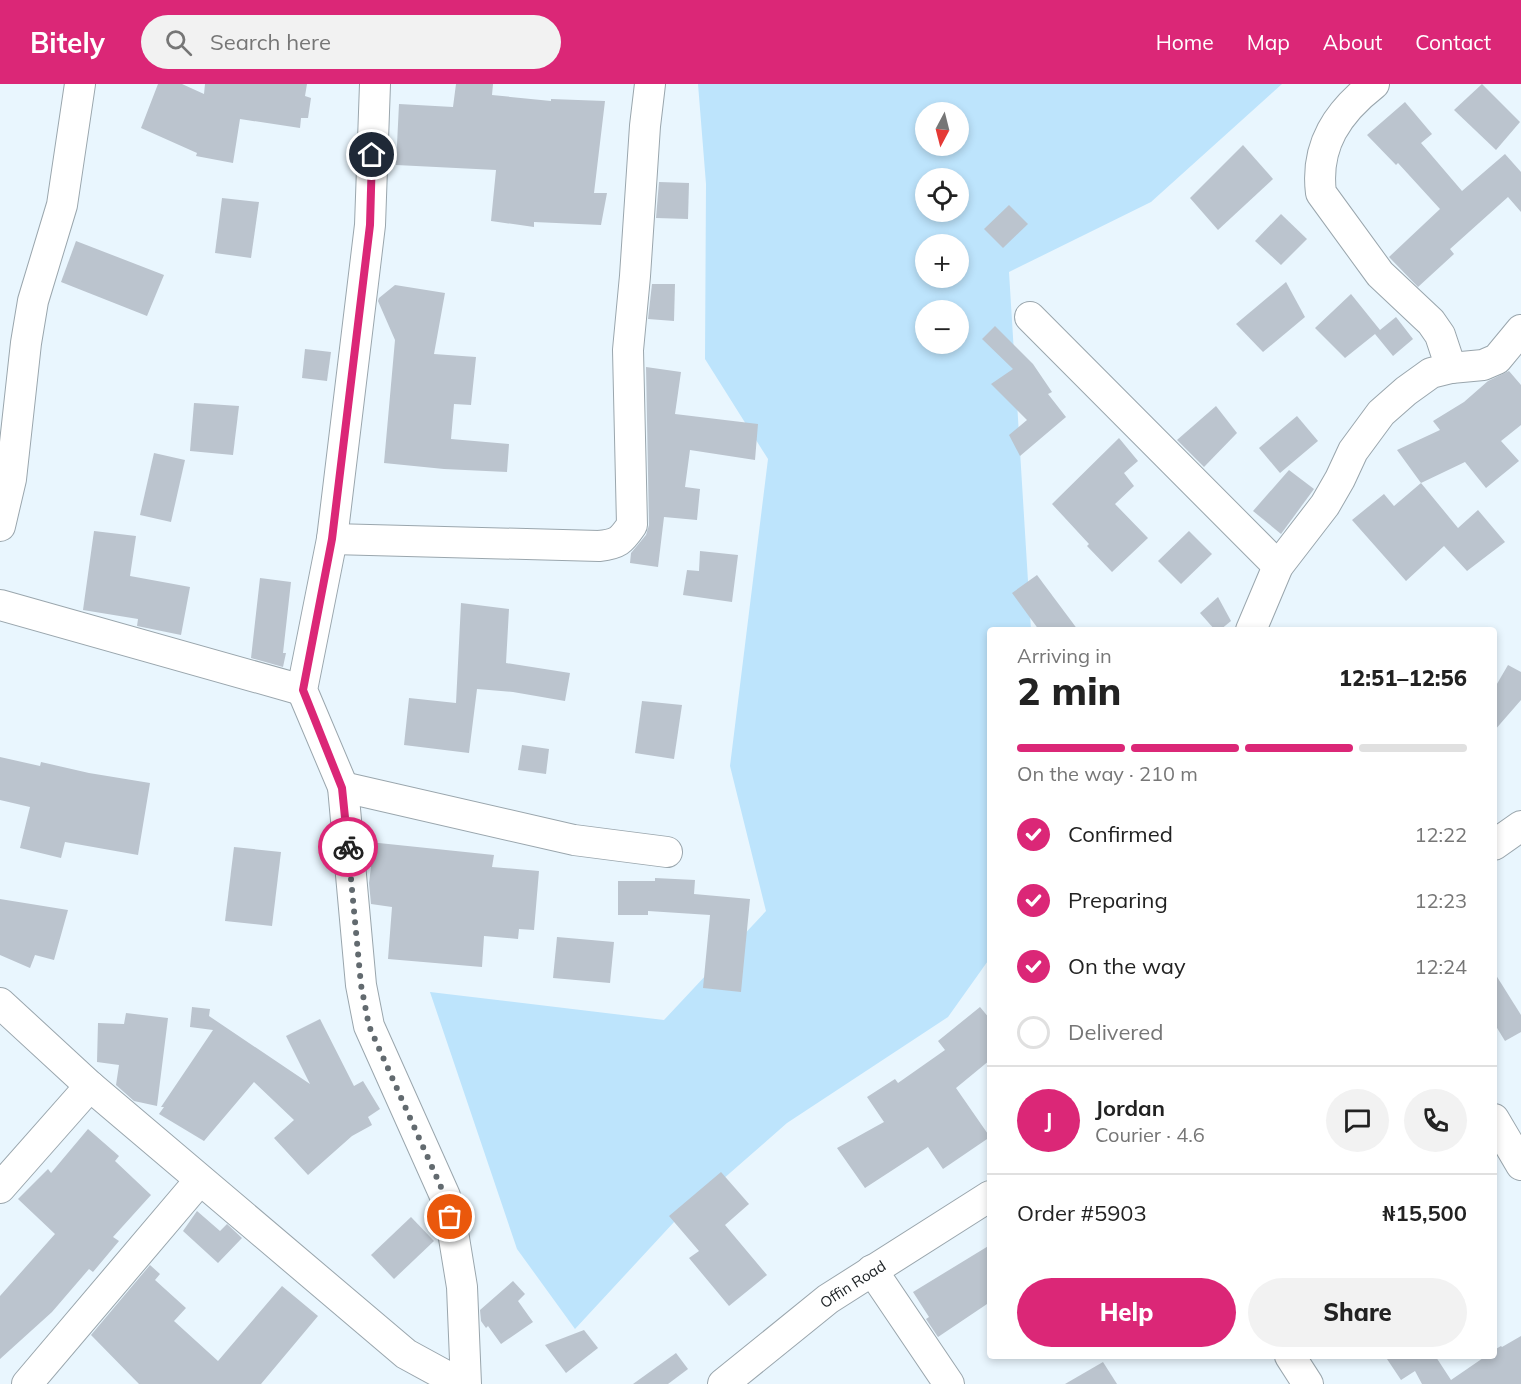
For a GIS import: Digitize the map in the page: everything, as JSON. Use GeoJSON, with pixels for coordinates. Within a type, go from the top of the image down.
{"type":"FeatureCollection","features":[{"type":"Feature","properties":{"kind":"street"},"geometry":{"type":"LineString","coordinates":[[0,526],[11,479],[33,301],[62,205],[80,84]]}},
{"type":"Feature","properties":{"kind":"street"},"geometry":{"type":"LineString","coordinates":[[375,84],[370,225],[332,539],[303,690],[342,788],[361,985],[369,1026],[445,1196],[462,1287],[466,1384]]}},
{"type":"Feature","properties":{"kind":"street"},"geometry":{"type":"LineString","coordinates":[[332,539],[599,546],[615,544],[624,537],[632,525],[628,350],[650,84]]}},
{"type":"Feature","properties":{"kind":"street"},"geometry":{"type":"LineString","coordinates":[[1374,84],[1344,111],[1336,123],[1322,159],[1319,177],[1321,193],[1380,274],[1431,322],[1440,335],[1451,368]]}},
{"type":"Feature","properties":{"kind":"street"},"geometry":{"type":"LineString","coordinates":[[1030,316],[1278,566]]}},
{"type":"Feature","properties":{"kind":"street"},"geometry":{"type":"LineString","coordinates":[[1252,627],[1278,566],[1325,505],[1353,451],[1381,413],[1431,373],[1451,368],[1482,365],[1497,359],[1521,330]]}},
{"type":"Feature","properties":{"kind":"street"},"geometry":{"type":"LineString","coordinates":[[0,605],[303,690]]}},
{"type":"Feature","properties":{"kind":"street"},"geometry":{"type":"LineString","coordinates":[[342,788],[574,840],[667,852]]}},
{"type":"Feature","properties":{"kind":"street"},"geometry":{"type":"LineString","coordinates":[[1497,843],[1521,826]]}},
{"type":"Feature","properties":{"kind":"street"},"geometry":{"type":"LineString","coordinates":[[0,1003],[90,1086],[406,1354],[461,1384]]}},
{"type":"Feature","properties":{"kind":"street"},"geometry":{"type":"LineString","coordinates":[[0,1188],[90,1086]]}},
{"type":"Feature","properties":{"kind":"street"},"geometry":{"type":"LineString","coordinates":[[1497,1124],[1521,1165]]}},
{"type":"Feature","properties":{"kind":"street"},"geometry":{"type":"LineString","coordinates":[[27,1384],[200,1180]]}},
{"type":"Feature","properties":{"kind":"street","name":"Offin Road"},"geometry":{"type":"LineString","coordinates":[[723,1384],[828,1299],[987,1198]]}},
{"type":"Feature","properties":{"kind":"street"},"geometry":{"type":"LineString","coordinates":[[872,1270],[950,1384]]}},
{"type":"Feature","properties":{"kind":"street"},"geometry":{"type":"LineString","coordinates":[[1292,1359],[1308,1384]]}},
{"type":"Feature","properties":{"kind":"shaded area"},"geometry":{"type":"Polygon","coordinates":[[[698,84],[1282,84],[1151,202],[1009,272],[1031,627],[987,627],[987,962],[948,1017],[787,1123],[675,1221],[575,1329],[517,1249],[430,992],[664,1020],[766,911],[730,766],[768,459],[705,359],[706,184],[698,84]]]}},
{"type":"Feature","properties":{"kind":"building"},"geometry":{"type":"Polygon","coordinates":[[[158,84],[182,84],[204,94],[205,84],[307,84],[305,96],[311,98],[308,118],[301,118],[300,128],[240,119],[233,163],[196,156],[197,153],[141,128],[158,84]]]}},
{"type":"Feature","properties":{"kind":"building"},"geometry":{"type":"Polygon","coordinates":[[[456,84],[493,84],[492,95],[551,101],[551,99],[605,101],[594,193],[607,193],[601,225],[534,222],[534,227],[491,221],[496,170],[396,165],[399,104],[453,107],[456,84]]]}},
{"type":"Feature","properties":{"kind":"building"},"geometry":{"type":"Polygon","coordinates":[[[1482,84],[1520,122],[1496,150],[1454,110],[1482,84]]]}},
{"type":"Feature","properties":{"kind":"building"},"geometry":{"type":"Polygon","coordinates":[[[1405,102],[1432,134],[1421,143],[1462,191],[1505,154],[1521,172],[1521,212],[1508,197],[1450,249],[1454,254],[1418,287],[1389,257],[1440,209],[1398,163],[1396,165],[1367,135],[1405,102]]]}},
{"type":"Feature","properties":{"kind":"building"},"geometry":{"type":"Polygon","coordinates":[[[1243,145],[1273,179],[1218,230],[1190,198],[1243,145]]]}},
{"type":"Feature","properties":{"kind":"building"},"geometry":{"type":"Polygon","coordinates":[[[659,182],[689,183],[688,219],[656,218],[659,182]]]}},
{"type":"Feature","properties":{"kind":"building"},"geometry":{"type":"Polygon","coordinates":[[[222,198],[259,202],[251,258],[215,253],[222,198]]]}},
{"type":"Feature","properties":{"kind":"building"},"geometry":{"type":"Polygon","coordinates":[[[1009,205],[1028,224],[1003,248],[984,229],[1009,205]]]}},
{"type":"Feature","properties":{"kind":"building"},"geometry":{"type":"Polygon","coordinates":[[[1281,214],[1307,239],[1281,265],[1255,241],[1281,214]]]}},
{"type":"Feature","properties":{"kind":"building"},"geometry":{"type":"Polygon","coordinates":[[[76,241],[164,275],[147,316],[61,282],[76,241]]]}},
{"type":"Feature","properties":{"kind":"building"},"geometry":{"type":"Polygon","coordinates":[[[1286,282],[1305,317],[1263,352],[1236,324],[1286,282]]]}},
{"type":"Feature","properties":{"kind":"building"},"geometry":{"type":"Polygon","coordinates":[[[652,284],[675,284],[674,321],[648,319],[652,284]]]}},
{"type":"Feature","properties":{"kind":"building"},"geometry":{"type":"Polygon","coordinates":[[[395,285],[445,293],[434,354],[476,357],[471,405],[454,404],[451,439],[509,444],[507,472],[384,463],[395,340],[378,301],[395,285]]]}},
{"type":"Feature","properties":{"kind":"building"},"geometry":{"type":"Polygon","coordinates":[[[1351,294],[1380,330],[1396,317],[1413,339],[1393,356],[1375,334],[1345,358],[1315,328],[1351,294]]]}},
{"type":"Feature","properties":{"kind":"building"},"geometry":{"type":"Polygon","coordinates":[[[995,326],[1033,364],[1052,392],[1048,394],[1066,417],[1020,456],[1009,435],[1027,420],[991,384],[1013,369],[982,339],[995,326]]]}},
{"type":"Feature","properties":{"kind":"building"},"geometry":{"type":"Polygon","coordinates":[[[305,349],[331,352],[327,381],[302,378],[305,349]]]}},
{"type":"Feature","properties":{"kind":"building"},"geometry":{"type":"Polygon","coordinates":[[[646,367],[681,372],[675,414],[758,424],[755,460],[690,450],[685,487],[700,489],[697,520],[664,517],[658,567],[630,563],[631,553],[646,535],[649,525],[646,367]]]}},
{"type":"Feature","properties":{"kind":"building"},"geometry":{"type":"Polygon","coordinates":[[[1509,371],[1521,385],[1521,425],[1501,441],[1519,461],[1486,488],[1465,462],[1421,483],[1397,450],[1440,430],[1433,421],[1464,402],[1488,381],[1509,371]]]}},
{"type":"Feature","properties":{"kind":"building"},"geometry":{"type":"Polygon","coordinates":[[[194,403],[239,406],[233,455],[190,451],[194,403]]]}},
{"type":"Feature","properties":{"kind":"building"},"geometry":{"type":"Polygon","coordinates":[[[1216,406],[1237,433],[1204,467],[1177,440],[1216,406]]]}},
{"type":"Feature","properties":{"kind":"building"},"geometry":{"type":"Polygon","coordinates":[[[1297,416],[1318,441],[1280,473],[1259,448],[1297,416]]]}},
{"type":"Feature","properties":{"kind":"building"},"geometry":{"type":"Polygon","coordinates":[[[1119,438],[1138,461],[1124,473],[1134,486],[1115,504],[1148,538],[1112,572],[1052,504],[1119,438]]]}},
{"type":"Feature","properties":{"kind":"building"},"geometry":{"type":"Polygon","coordinates":[[[154,453],[185,460],[171,522],[140,515],[154,453]]]}},
{"type":"Feature","properties":{"kind":"building"},"geometry":{"type":"Polygon","coordinates":[[[1289,470],[1314,489],[1281,534],[1253,511],[1289,470]]]}},
{"type":"Feature","properties":{"kind":"building"},"geometry":{"type":"Polygon","coordinates":[[[1421,483],[1458,528],[1478,510],[1505,542],[1467,571],[1444,546],[1406,581],[1352,520],[1384,494],[1394,506],[1421,483]]]}},
{"type":"Feature","properties":{"kind":"building"},"geometry":{"type":"Polygon","coordinates":[[[94,531],[136,536],[130,576],[190,587],[181,635],[137,626],[138,619],[83,610],[94,531]]]}},
{"type":"Feature","properties":{"kind":"building"},"geometry":{"type":"Polygon","coordinates":[[[1189,531],[1212,554],[1181,584],[1158,561],[1189,531]]]}},
{"type":"Feature","properties":{"kind":"building"},"geometry":{"type":"Polygon","coordinates":[[[700,551],[738,555],[732,602],[683,595],[687,570],[699,571],[700,551]]]}},
{"type":"Feature","properties":{"kind":"building"},"geometry":{"type":"Polygon","coordinates":[[[1037,575],[1076,627],[1037,627],[1012,593],[1037,575]]]}},
{"type":"Feature","properties":{"kind":"building"},"geometry":{"type":"Polygon","coordinates":[[[260,578],[291,582],[283,667],[251,658],[260,578]]]}},
{"type":"Feature","properties":{"kind":"building"},"geometry":{"type":"Polygon","coordinates":[[[1218,597],[1231,621],[1224,627],[1212,627],[1200,613],[1218,597]]]}},
{"type":"Feature","properties":{"kind":"building"},"geometry":{"type":"Polygon","coordinates":[[[461,603],[509,609],[506,663],[570,673],[565,701],[513,692],[477,689],[469,753],[404,745],[409,698],[456,703],[461,603]]]}},
{"type":"Feature","properties":{"kind":"building"},"geometry":{"type":"Polygon","coordinates":[[[1508,665],[1521,672],[1521,700],[1497,728],[1497,684],[1508,665]]]}},
{"type":"Feature","properties":{"kind":"building"},"geometry":{"type":"Polygon","coordinates":[[[642,701],[682,705],[674,759],[635,753],[642,701]]]}},
{"type":"Feature","properties":{"kind":"building"},"geometry":{"type":"Polygon","coordinates":[[[522,745],[549,749],[546,774],[518,770],[522,745]]]}},
{"type":"Feature","properties":{"kind":"building"},"geometry":{"type":"Polygon","coordinates":[[[0,757],[40,766],[41,762],[150,783],[138,855],[65,842],[61,858],[20,848],[30,807],[0,800],[0,757]]]}},
{"type":"Feature","properties":{"kind":"building"},"geometry":{"type":"Polygon","coordinates":[[[369,842],[494,855],[492,867],[539,871],[534,930],[519,929],[518,939],[484,936],[482,967],[388,959],[392,907],[371,904],[369,883],[371,867],[368,867],[367,863],[369,842]]]}},
{"type":"Feature","properties":{"kind":"building"},"geometry":{"type":"Polygon","coordinates":[[[234,847],[281,852],[272,926],[225,921],[234,847]]]}},
{"type":"Feature","properties":{"kind":"building"},"geometry":{"type":"Polygon","coordinates":[[[655,878],[695,880],[694,894],[750,899],[741,992],[703,988],[710,915],[648,911],[648,915],[618,915],[618,881],[655,881],[655,878]]]}},
{"type":"Feature","properties":{"kind":"building"},"geometry":{"type":"Polygon","coordinates":[[[0,899],[68,910],[54,960],[35,955],[30,968],[0,955],[0,899]]]}},
{"type":"Feature","properties":{"kind":"building"},"geometry":{"type":"Polygon","coordinates":[[[557,937],[614,942],[610,983],[553,978],[557,937]]]}},
{"type":"Feature","properties":{"kind":"building"},"geometry":{"type":"Polygon","coordinates":[[[1497,977],[1521,1015],[1521,1032],[1505,1041],[1497,1028],[1497,977]]]}},
{"type":"Feature","properties":{"kind":"building"},"geometry":{"type":"Polygon","coordinates":[[[192,1007],[210,1009],[209,1016],[310,1084],[286,1036],[320,1019],[354,1086],[363,1081],[380,1109],[368,1117],[372,1125],[352,1136],[308,1175],[274,1138],[294,1120],[254,1082],[204,1141],[159,1114],[164,1107],[161,1107],[213,1030],[190,1027],[192,1007]]]}},
{"type":"Feature","properties":{"kind":"building"},"geometry":{"type":"Polygon","coordinates":[[[980,1007],[987,1015],[987,1062],[956,1088],[987,1133],[987,1139],[943,1169],[928,1147],[865,1188],[837,1148],[884,1122],[867,1097],[895,1079],[898,1083],[945,1050],[938,1041],[980,1007]]]}},
{"type":"Feature","properties":{"kind":"building"},"geometry":{"type":"Polygon","coordinates":[[[126,1013],[168,1018],[157,1106],[134,1101],[116,1085],[119,1065],[97,1062],[98,1023],[124,1024],[126,1013]]]}},
{"type":"Feature","properties":{"kind":"building"},"geometry":{"type":"Polygon","coordinates":[[[88,1129],[119,1156],[115,1161],[151,1195],[113,1237],[119,1241],[93,1272],[89,1269],[52,1312],[0,1359],[0,1296],[55,1234],[18,1199],[48,1169],[51,1173],[88,1129]]]}},
{"type":"Feature","properties":{"kind":"building"},"geometry":{"type":"Polygon","coordinates":[[[721,1172],[749,1204],[725,1225],[767,1275],[729,1306],[689,1258],[699,1251],[669,1216],[721,1172]]]}},
{"type":"Feature","properties":{"kind":"building"},"geometry":{"type":"Polygon","coordinates":[[[197,1211],[220,1231],[227,1224],[242,1238],[218,1263],[183,1231],[197,1211]]]}},
{"type":"Feature","properties":{"kind":"building"},"geometry":{"type":"Polygon","coordinates":[[[411,1217],[434,1241],[394,1279],[371,1255],[411,1217]]]}},
{"type":"Feature","properties":{"kind":"building"},"geometry":{"type":"Polygon","coordinates":[[[987,1247],[987,1304],[938,1337],[926,1319],[929,1317],[913,1292],[987,1247]]]}},
{"type":"Feature","properties":{"kind":"building"},"geometry":{"type":"Polygon","coordinates":[[[150,1265],[160,1274],[155,1280],[186,1308],[174,1321],[218,1361],[282,1286],[318,1316],[261,1384],[139,1384],[91,1335],[150,1265]]]}},
{"type":"Feature","properties":{"kind":"building"},"geometry":{"type":"Polygon","coordinates":[[[513,1281],[525,1294],[518,1301],[533,1322],[501,1344],[488,1326],[486,1328],[481,1321],[480,1310],[513,1281]]]}},
{"type":"Feature","properties":{"kind":"building"},"geometry":{"type":"Polygon","coordinates":[[[584,1330],[598,1348],[566,1373],[545,1345],[584,1330]]]}},
{"type":"Feature","properties":{"kind":"building"},"geometry":{"type":"Polygon","coordinates":[[[1521,1336],[1521,1384],[1422,1384],[1415,1371],[1401,1380],[1387,1359],[1437,1359],[1451,1380],[1482,1359],[1497,1359],[1497,1348],[1521,1336]]]}},
{"type":"Feature","properties":{"kind":"building"},"geometry":{"type":"Polygon","coordinates":[[[676,1353],[688,1369],[668,1384],[633,1384],[676,1353]]]}},
{"type":"Feature","properties":{"kind":"building"},"geometry":{"type":"Polygon","coordinates":[[[1103,1362],[1117,1384],[1065,1384],[1103,1362]]]}},
{"type":"Feature","properties":{"kind":"way so far"},"geometry":{"type":"LineString","coordinates":[[348,847],[361,985],[369,1026],[445,1196],[450,1217]]}},
{"type":"Feature","properties":{"kind":"route"},"geometry":{"type":"LineString","coordinates":[[348,847],[342,788],[303,690],[332,539],[370,225],[372,155]]}}]}
